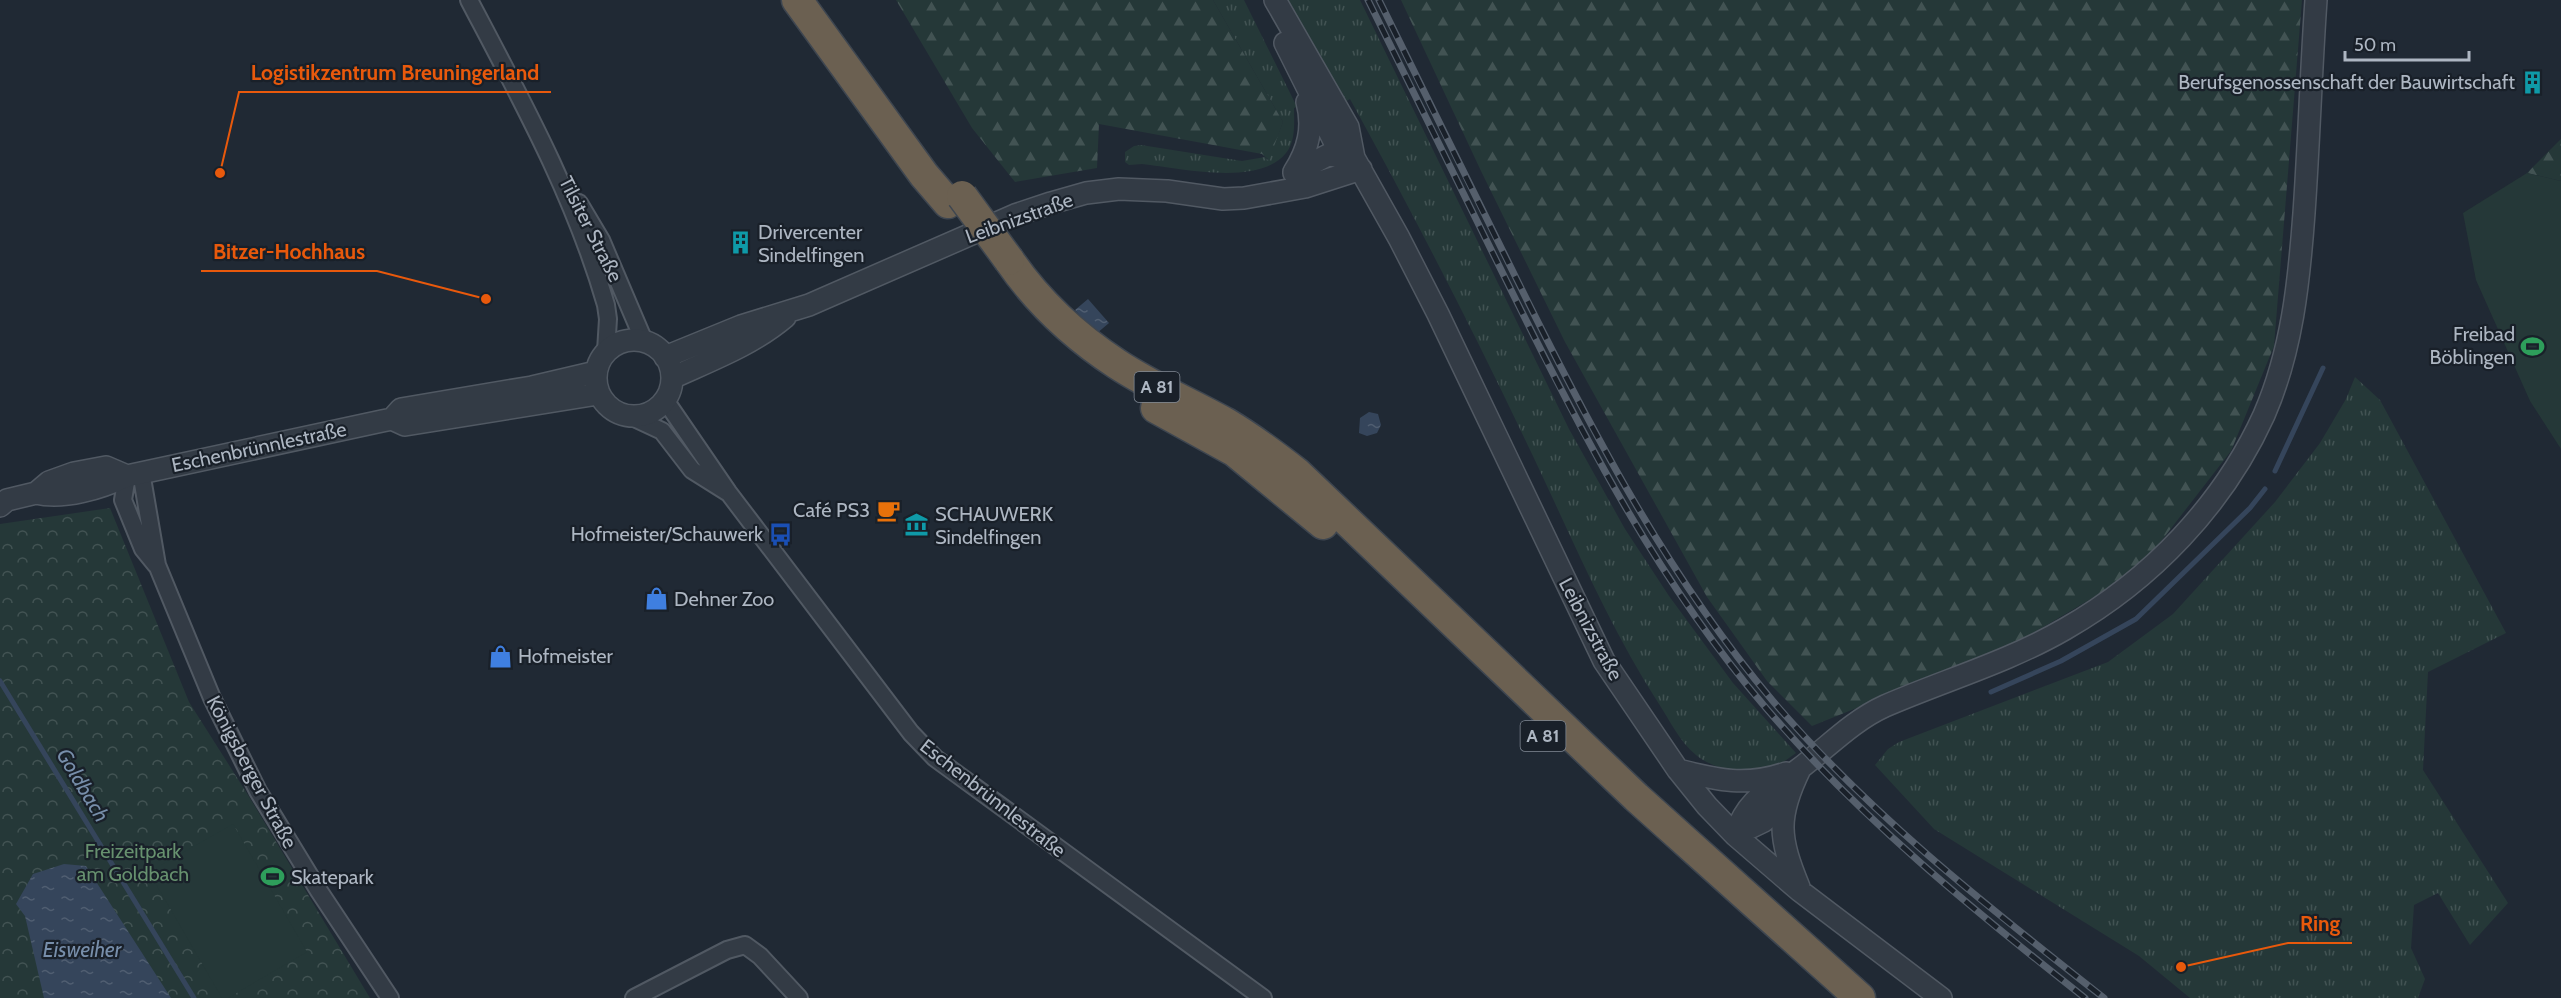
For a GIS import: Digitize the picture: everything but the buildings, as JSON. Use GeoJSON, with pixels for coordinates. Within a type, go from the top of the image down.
{"type":"FeatureCollection","features":[{"type":"Feature","properties":{"kind":"highway","name":"A 81"},"geometry":{"type":"LineString","coordinates":[[798,0],[924,175],[955,200]]}},
{"type":"Feature","properties":{"kind":"highway","name":"A 81"},"geometry":{"type":"LineString","coordinates":[[815,0],[1002,264],[1062,320],[1117,364],[1174,398],[1226,423],[1297,473],[1636,797],[1860,998]]}},
{"type":"Feature","properties":{"kind":"highway","name":"A 81"},"geometry":{"type":"LineString","coordinates":[[1002,264],[1015,293],[1036,315],[1094,366],[1174,419],[1234,451],[1312,514],[1611,800],[1832,998]]}},
{"type":"Feature","properties":{"kind":"street","name":"Tilsiter Straße"},"geometry":{"type":"LineString","coordinates":[[469,0],[572,205],[598,276],[608,319],[606,351]]}},
{"type":"Feature","properties":{"kind":"street"},"geometry":{"type":"LineString","coordinates":[[1267,0],[1338,149],[1358,164]]}},
{"type":"Feature","properties":{"kind":"street"},"geometry":{"type":"LineString","coordinates":[[1275,0],[1348,127],[1358,164]]}},
{"type":"Feature","properties":{"kind":"street"},"geometry":{"type":"LineString","coordinates":[[1735,835],[1749,806],[1853,724],[1884,707],[2033,646],[2096,610],[2159,560],[2184,536],[2216,497],[2244,454],[2264,413],[2283,361],[2298,295],[2312,99],[2316,0]]}},
{"type":"Feature","properties":{"kind":"street"},"geometry":{"type":"LineString","coordinates":[[1294,172],[1307,147],[1311,127],[1309,109],[1296,64]]}},
{"type":"Feature","properties":{"kind":"street","name":"Tilsiter Straße"},"geometry":{"type":"LineString","coordinates":[[531,120],[601,240],[644,341]]}},
{"type":"Feature","properties":{"kind":"street"},"geometry":{"type":"LineString","coordinates":[[1261,196],[1294,172],[1328,155],[1358,164]]}},
{"type":"Feature","properties":{"kind":"street","name":"Leibnizstraße"},"geometry":{"type":"LineString","coordinates":[[666,357],[741,326],[790,313],[1014,215],[1086,193],[1119,189],[1167,191],[1223,199],[1261,196],[1305,188],[1358,164],[1438,314],[1604,661],[1678,770],[1707,806],[1735,835],[1800,891],[1941,998]]}},
{"type":"Feature","properties":{"kind":"street","name":"Leibnizstraße"},"geometry":{"type":"LineString","coordinates":[[672,378],[748,343],[766,333],[790,313]]}},
{"type":"Feature","properties":{"kind":"street"},"geometry":{"type":"LineString","coordinates":[[623,341],[644,341],[652,344],[666,357],[672,378],[665,400],[651,413],[632,417],[612,410],[598,394],[596,372],[606,351],[623,341]]}},
{"type":"Feature","properties":{"kind":"street","name":"Eschenbrünnlestraße"},"geometry":{"type":"LineString","coordinates":[[392,419],[401,409],[532,387],[596,372]]}},
{"type":"Feature","properties":{"kind":"street","name":"Eschenbrünnlestraße"},"geometry":{"type":"LineString","coordinates":[[2,501],[36,493],[56,496],[111,483],[134,474],[392,419],[405,425],[598,394]]}},
{"type":"Feature","properties":{"kind":"street","name":"Eschenbrünnlestraße"},"geometry":{"type":"LineString","coordinates":[[665,400],[728,492],[911,733],[935,758],[1263,998]]}},
{"type":"Feature","properties":{"kind":"street","name":"Eschenbrünnlestraße"},"geometry":{"type":"LineString","coordinates":[[632,417],[663,431],[692,470],[728,492]]}},
{"type":"Feature","properties":{"kind":"street","name":"Königsberger Straße"},"geometry":{"type":"LineString","coordinates":[[134,474],[123,500],[143,549],[157,565]]}},
{"type":"Feature","properties":{"kind":"street","name":"Königsberger Straße"},"geometry":{"type":"LineString","coordinates":[[134,474],[157,565],[195,661],[248,774],[319,891],[390,998]]}},
{"type":"Feature","properties":{"kind":"street"},"geometry":{"type":"LineString","coordinates":[[1678,770],[1730,782],[1770,779],[1800,768]]}},
{"type":"Feature","properties":{"kind":"street"},"geometry":{"type":"LineString","coordinates":[[1735,835],[1764,821],[1786,797],[1800,768]]}},
{"type":"Feature","properties":{"kind":"street"},"geometry":{"type":"LineString","coordinates":[[1786,797],[1782,837],[1785,852],[1800,891]]}},
{"type":"Feature","properties":{"kind":"street"},"geometry":{"type":"LineString","coordinates":[[634,998],[727,950],[745,945],[760,956],[799,998]]}},
{"type":"Feature","properties":{"kind":"green space"},"geometry":{"type":"Polygon","coordinates":[[[896,0],[1213,0],[1283,122],[1269,160],[1262,154],[1099,124],[1097,168],[1015,182],[972,128],[896,0]]]}},
{"type":"Feature","properties":{"kind":"green space"},"geometry":{"type":"Polygon","coordinates":[[[1213,0],[1244,0],[1297,107],[1294,108],[1294,131],[1289,148],[1274,163],[1257,170],[1239,172],[1218,173],[1142,164],[1129,165],[1125,162],[1125,152],[1134,146],[1141,145],[1242,161],[1265,157],[1268,160],[1283,122],[1213,0]]]}},
{"type":"Feature","properties":{"kind":"green space"},"geometry":{"type":"Polygon","coordinates":[[[1286,0],[1360,0],[1569,429],[1625,529],[1669,596],[1733,683],[1796,753],[1779,765],[1769,770],[1751,773],[1721,768],[1696,755],[1676,731],[1607,612],[1444,275],[1350,99],[1343,103],[1286,0]]]}},
{"type":"Feature","properties":{"kind":"green space"},"geometry":{"type":"Polygon","coordinates":[[[1401,0],[2302,0],[2274,346],[2231,451],[2138,571],[2013,645],[1812,726],[1767,681],[1707,597],[1565,342],[1481,171],[1401,0]]]}},
{"type":"Feature","properties":{"kind":"green space"},"geometry":{"type":"Polygon","coordinates":[[[2561,139],[2561,181],[2527,173],[2561,139]]]}},
{"type":"Feature","properties":{"kind":"green space","name":"Freibad Böblingen"},"geometry":{"type":"Polygon","coordinates":[[[2527,173],[2561,181],[2561,449],[2530,401],[2476,280],[2463,213],[2527,173]]]}},
{"type":"Feature","properties":{"kind":"green space"},"geometry":{"type":"Polygon","coordinates":[[[2355,377],[2380,400],[2506,633],[2428,672],[2423,770],[2508,903],[2470,945],[2438,893],[2414,905],[2411,948],[2425,979],[2418,998],[2190,998],[2139,956],[1934,829],[1875,765],[1888,749],[1899,742],[2108,662],[2173,614],[2275,502],[2320,443],[2346,399],[2355,377]]]}},
{"type":"Feature","properties":{"kind":"green space","name":"Freizeitpark am Goldbach"},"geometry":{"type":"Polygon","coordinates":[[[110,508],[189,702],[248,795],[370,998],[0,998],[0,524],[110,508]]]}},
{"type":"Feature","properties":{"kind":"green space"},"geometry":{"type":"Polygon","coordinates":[[[233,824],[307,952],[228,998],[222,998],[149,872],[233,824]]]}},
{"type":"Feature","properties":{"kind":"water"},"geometry":{"type":"Polygon","coordinates":[[[1088,299],[1109,323],[1096,334],[1075,310],[1088,299]]]}},
{"type":"Feature","properties":{"kind":"water"},"geometry":{"type":"Polygon","coordinates":[[[1369,412],[1378,414],[1381,425],[1377,433],[1367,436],[1359,433],[1360,418],[1369,412]]]}},
{"type":"Feature","properties":{"kind":"water","name":"Eisweiher"},"geometry":{"type":"Polygon","coordinates":[[[64,864],[86,866],[171,998],[44,998],[25,916],[16,904],[33,874],[64,864]]]}},
{"type":"Feature","properties":{"kind":"waterway"},"geometry":{"type":"LineString","coordinates":[[2275,471],[2323,368]]}},
{"type":"Feature","properties":{"kind":"waterway"},"geometry":{"type":"LineString","coordinates":[[1991,692],[2061,661],[2136,619],[2250,508],[2265,489]]}},
{"type":"Feature","properties":{"kind":"waterway","name":"Goldbach"},"geometry":{"type":"LineString","coordinates":[[0,681],[194,998]]}},
{"type":"Feature","properties":{"kind":"railway"},"geometry":{"type":"LineString","coordinates":[[1368,0],[1567,401],[1626,508],[1691,611],[1766,708],[1878,825],[1959,896],[2085,998]]}},
{"type":"Feature","properties":{"kind":"railway"},"geometry":{"type":"LineString","coordinates":[[1379,0],[1548,342],[1604,449],[1665,553],[1734,652],[1772,700],[1848,782],[1930,857],[2104,998]]}},
{"type":"Feature","properties":{"kind":"place","name":"Berufsgenossenschaft der Bauwirtschaft"},"geometry":{"type":"Point","coordinates":[2533,82]}},
{"type":"Feature","properties":{"kind":"place","name":"Logistikzentrum Breuningerland"},"geometry":{"type":"Point","coordinates":[220,173]}},
{"type":"Feature","properties":{"kind":"place","name":"Drivercenter Sindelfingen"},"geometry":{"type":"Point","coordinates":[740,243]}},
{"type":"Feature","properties":{"kind":"place","name":"Bitzer-Hochhaus"},"geometry":{"type":"Point","coordinates":[486,299]}},
{"type":"Feature","properties":{"kind":"place","name":"Freibad Böblingen"},"geometry":{"type":"Point","coordinates":[2533,346]}},
{"type":"Feature","properties":{"kind":"place","name":"Café PS3"},"geometry":{"type":"Point","coordinates":[888,510]}},
{"type":"Feature","properties":{"kind":"place","name":"SCHAUWERK Sindelfingen"},"geometry":{"type":"Point","coordinates":[917,525]}},
{"type":"Feature","properties":{"kind":"place","name":"Hofmeister/Schauwerk"},"geometry":{"type":"Point","coordinates":[781,534]}},
{"type":"Feature","properties":{"kind":"place","name":"Dehner Zoo"},"geometry":{"type":"Point","coordinates":[656,599]}},
{"type":"Feature","properties":{"kind":"place","name":"Hofmeister"},"geometry":{"type":"Point","coordinates":[500,656]}},
{"type":"Feature","properties":{"kind":"place","name":"Skatepark"},"geometry":{"type":"Point","coordinates":[273,877]}},
{"type":"Feature","properties":{"kind":"place","name":"Ring"},"geometry":{"type":"Point","coordinates":[2181,967]}}]}
